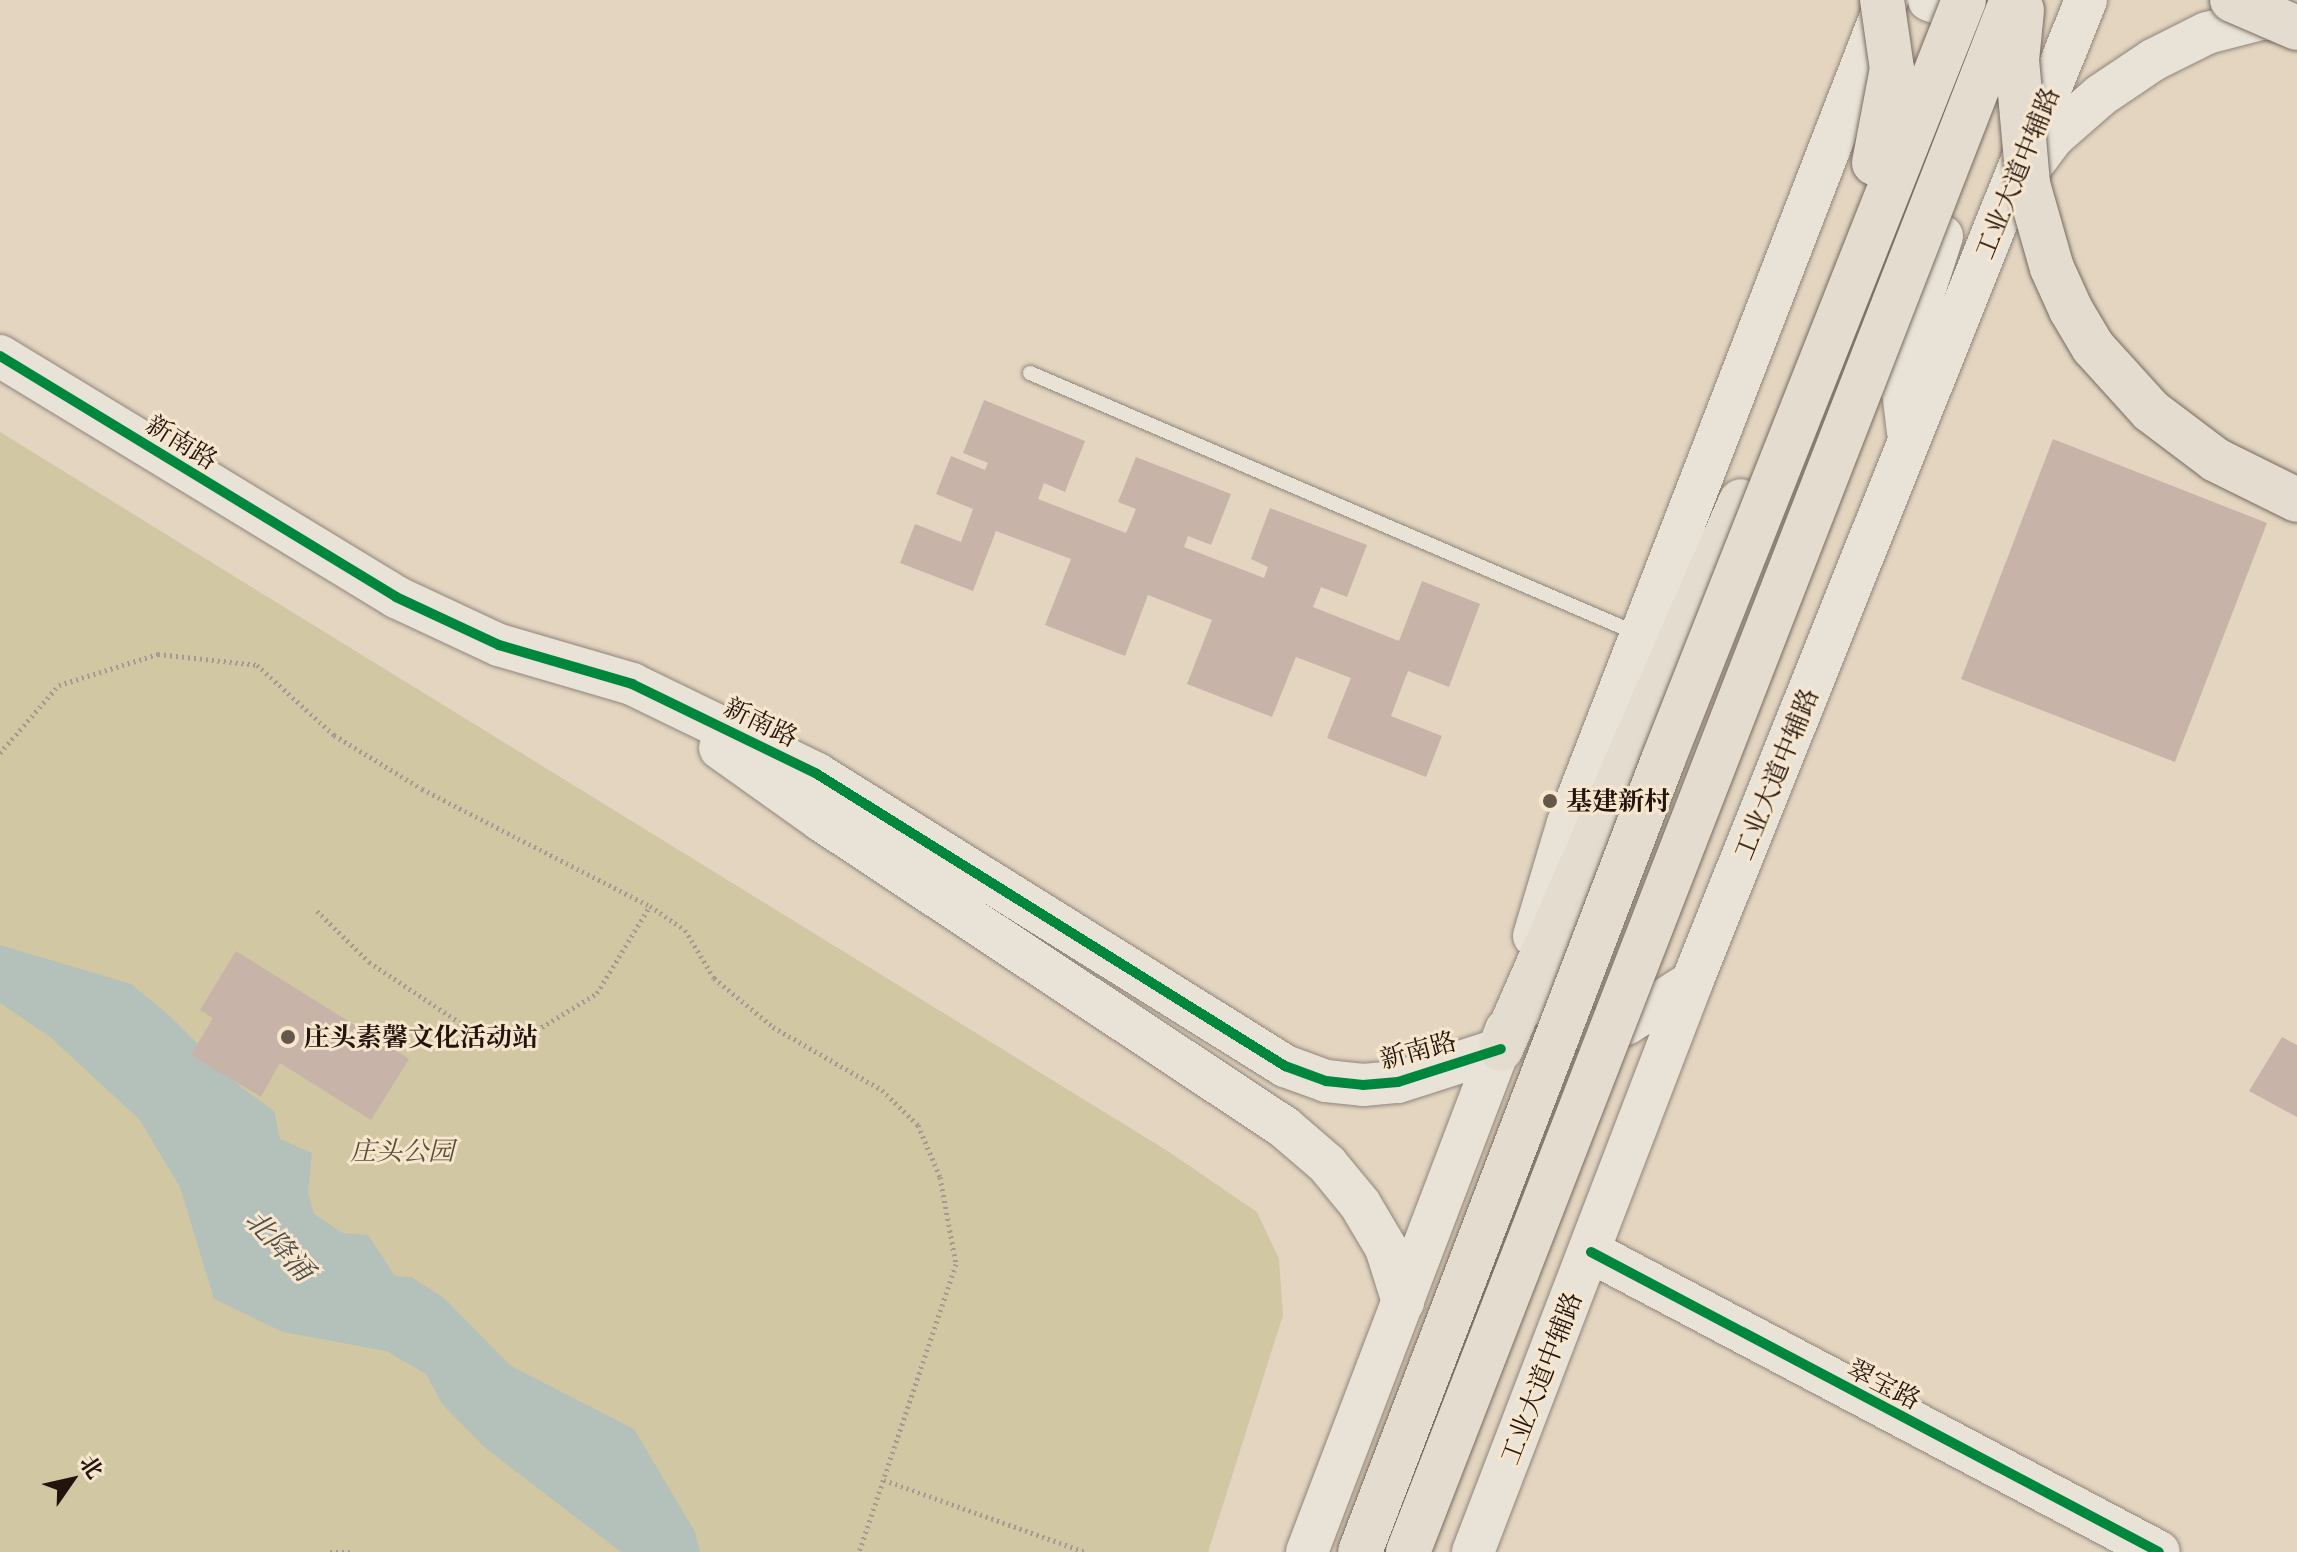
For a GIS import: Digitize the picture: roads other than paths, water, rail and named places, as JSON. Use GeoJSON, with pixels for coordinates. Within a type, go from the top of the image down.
{"type":"FeatureCollection","features":[{"type":"Feature","properties":{"kind":"main road"},"geometry":{"type":"LineString","coordinates":[[1307,1552],[1501,1049],[1741,501],[1880,143],[1892,69],[1885,0]]}},
{"type":"Feature","properties":{"kind":"main road"},"geometry":{"type":"LineString","coordinates":[[1501,1049],[1553,872],[1640,635],[1885,0]]}},
{"type":"Feature","properties":{"kind":"main road"},"geometry":{"type":"LineString","coordinates":[[1909,445],[1903,393],[1910,335],[2007,55],[1993,23],[1929,0]]}},
{"type":"Feature","properties":{"kind":"main road"},"geometry":{"type":"LineString","coordinates":[[1360,1552],[1663,760],[1964,0]]}},
{"type":"Feature","properties":{"kind":"main road"},"geometry":{"type":"LineString","coordinates":[[1408,1552],[2012,0]]}},
{"type":"Feature","properties":{"kind":"main road"},"geometry":{"type":"LineString","coordinates":[[2024,0],[2017,60],[2024,156],[2052,268],[2093,347],[2121,382],[2182,437],[2238,473],[2297,500]]}},
{"type":"Feature","properties":{"kind":"main road","name":"工业大道中辅路"},"geometry":{"type":"LineString","coordinates":[[1473,1552],[1591,1252],[1692,982],[2086,0]]}},
{"type":"Feature","properties":{"kind":"main road"},"geometry":{"type":"LineString","coordinates":[[2232,0],[2297,28]]}},
{"type":"Feature","properties":{"kind":"main road"},"geometry":{"type":"LineString","coordinates":[[2007,198],[2052,138],[2101,95],[2153,60],[2207,33],[2261,19],[2297,19]]}},
{"type":"Feature","properties":{"kind":"main road","name":"新南路"},"geometry":{"type":"LineString","coordinates":[[0,356],[396,597],[499,645],[632,684],[817,774],[1285,1066],[1326,1081],[1386,1083],[1501,1049]]}},
{"type":"Feature","properties":{"kind":"main road","name":"新南路"},"geometry":{"type":"LineString","coordinates":[[632,684],[821,820],[1284,1127],[1327,1164],[1360,1204],[1386,1248],[1403,1302]]}},
{"type":"Feature","properties":{"kind":"main road"},"geometry":{"type":"LineString","coordinates":[[1553,872],[1559,917],[1551,973],[1553,1011],[1577,1029],[1592,1033],[1626,1024],[1692,982]]}},
{"type":"Feature","properties":{"kind":"main road","name":"翠宝路"},"geometry":{"type":"LineString","coordinates":[[1591,1252],[2159,1552]]}},
{"type":"Feature","properties":{"kind":"lane"},"geometry":{"type":"LineString","coordinates":[[1030,373],[1640,635]]}},
{"type":"Feature","properties":{"kind":"water","name":"北降涌"},"geometry":{"type":"Polygon","coordinates":[[[0,945],[131,984],[171,1017],[241,1087],[274,1111],[280,1139],[312,1153],[308,1192],[314,1214],[343,1233],[368,1235],[395,1276],[411,1277],[444,1298],[511,1366],[634,1429],[695,1532],[700,1552],[621,1552],[483,1446],[442,1404],[426,1374],[386,1351],[283,1332],[214,1299],[180,1187],[139,1119],[50,1037],[0,1003],[0,945]]]}},
{"type":"Feature","properties":{"kind":"place","name":"基建新村"},"geometry":{"type":"Point","coordinates":[1550,801]}},
{"type":"Feature","properties":{"kind":"place","name":"庄头素馨文化活动站"},"geometry":{"type":"Point","coordinates":[288,1037]}},
{"type":"Feature","properties":{"kind":"park label","name":"庄头公园"},"geometry":{"type":"Point","coordinates":[402,1151]}}]}
